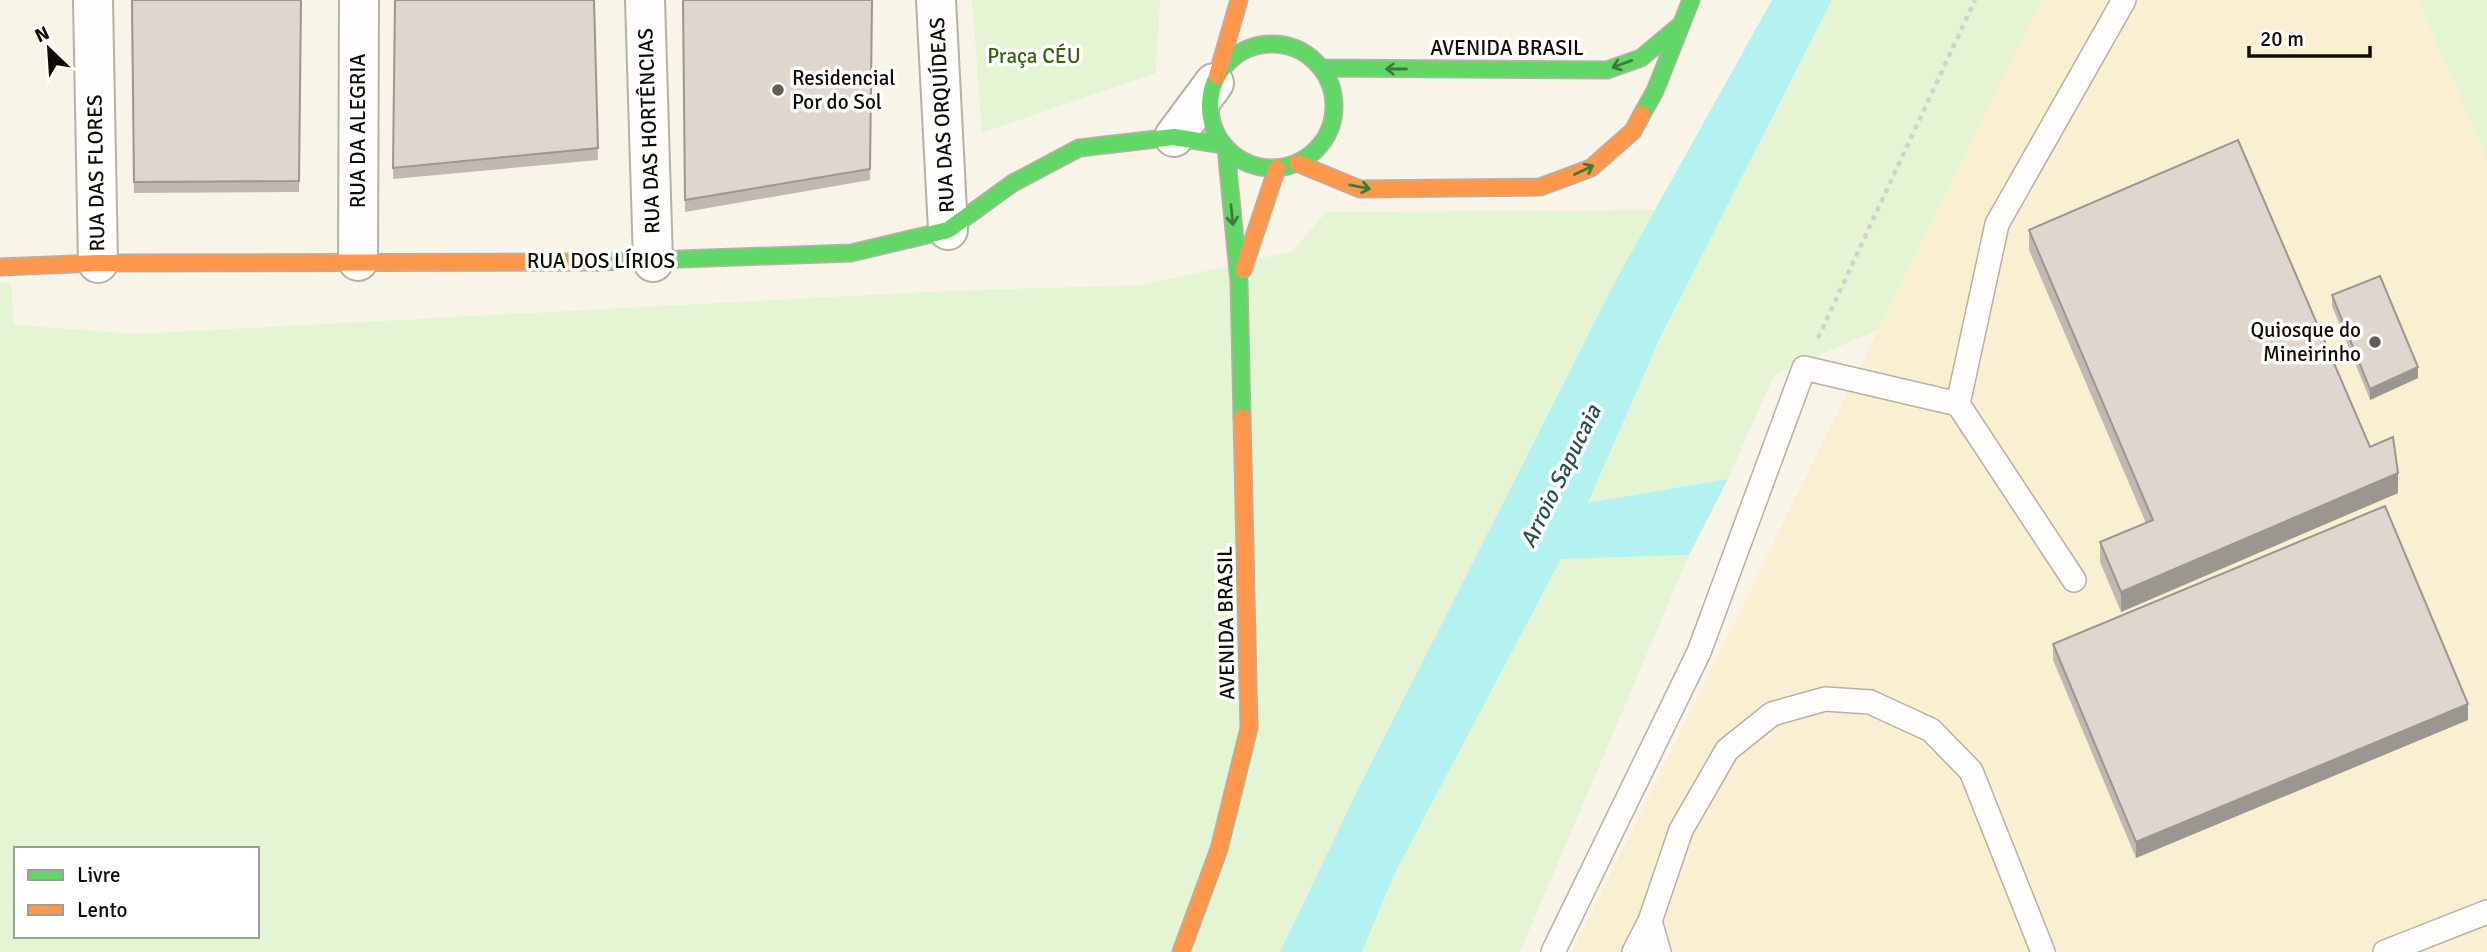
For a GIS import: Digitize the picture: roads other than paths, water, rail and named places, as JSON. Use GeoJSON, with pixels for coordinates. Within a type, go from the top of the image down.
{"type":"FeatureCollection","features":[{"type":"Feature","properties":{"kind":"street","name":"RUA DAS FLORES"},"geometry":{"type":"LineString","coordinates":[[93,0],[97,263]]}},
{"type":"Feature","properties":{"kind":"street","name":"RUA DA ALEGRIA"},"geometry":{"type":"LineString","coordinates":[[358,261],[359,0]]}},
{"type":"Feature","properties":{"kind":"street","name":"RUA DAS HORTÊNCIAS"},"geometry":{"type":"LineString","coordinates":[[645,0],[653,262]]}},
{"type":"Feature","properties":{"kind":"street","name":"RUA DAS ORQUÍDEAS"},"geometry":{"type":"LineString","coordinates":[[936,0],[948,230]]}},
{"type":"Feature","properties":{"kind":"street"},"geometry":{"type":"LineString","coordinates":[[1239,0],[1215,79],[1210,104],[1213,126],[1224,147],[1241,160],[1258,167],[1277,168],[1297,163],[1312,153],[1325,139],[1332,122],[1334,104],[1323,68],[1294,48],[1274,28]]}},
{"type":"Feature","properties":{"kind":"street","name":"AVENIDA BRASIL"},"geometry":{"type":"LineString","coordinates":[[1297,163],[1360,189],[1540,187],[1591,168],[1633,131],[1655,91],[1678,27],[1691,0]]}},
{"type":"Feature","properties":{"kind":"street","name":"AVENIDA BRASIL"},"geometry":{"type":"LineString","coordinates":[[1323,68],[1607,70],[1641,58],[1678,27]]}},
{"type":"Feature","properties":{"kind":"street"},"geometry":{"type":"LineString","coordinates":[[1174,137],[1228,62],[1259,45],[1294,48]]}},
{"type":"Feature","properties":{"kind":"street","name":"RUA DOS LÍRIOS"},"geometry":{"type":"LineString","coordinates":[[0,267],[97,263],[358,261],[653,262],[851,253],[948,230],[1013,183],[1079,148],[1174,137],[1224,147]]}},
{"type":"Feature","properties":{"kind":"street","name":"AVENIDA BRASIL"},"geometry":{"type":"LineString","coordinates":[[1181,952],[1219,849],[1249,728],[1239,282],[1224,147]]}},
{"type":"Feature","properties":{"kind":"street","name":"AVENIDA BRASIL"},"geometry":{"type":"LineString","coordinates":[[1239,282],[1277,168]]}},
{"type":"Feature","properties":{"kind":"lane"},"geometry":{"type":"LineString","coordinates":[[1958,404],[1997,225],[2124,0]]}},
{"type":"Feature","properties":{"kind":"lane"},"geometry":{"type":"LineString","coordinates":[[1553,952],[1699,652],[1804,368],[1958,404],[2074,580]]}},
{"type":"Feature","properties":{"kind":"lane"},"geometry":{"type":"LineString","coordinates":[[1634,952],[1650,921],[1681,830],[1727,750],[1772,714],[1825,699],[1870,702],[1931,730],[1971,771],[2043,952]]}},
{"type":"Feature","properties":{"kind":"lane"},"geometry":{"type":"LineString","coordinates":[[2385,952],[2487,912]]}},
{"type":"Feature","properties":{"kind":"lane"},"geometry":{"type":"LineString","coordinates":[[1650,921],[1660,952]]}},
{"type":"Feature","properties":{"kind":"water","name":"Arroio Sapucaia"},"geometry":{"type":"Polygon","coordinates":[[[1772,0],[1832,0],[1660,338],[1588,503],[1728,479],[1689,555],[1561,559],[1395,873],[1362,952],[1280,952],[1360,785],[1617,278],[1772,0]]]}},
{"type":"Feature","properties":{"kind":"place","name":"Residencial Por do Sol"},"geometry":{"type":"Point","coordinates":[778,90]}},
{"type":"Feature","properties":{"kind":"place","name":"Quiosque do Mineirinho"},"geometry":{"type":"Point","coordinates":[2375,342]}},
{"type":"Feature","properties":{"kind":"park label","name":"Praça CÉU"},"geometry":{"type":"Point","coordinates":[1034,56]}}]}
